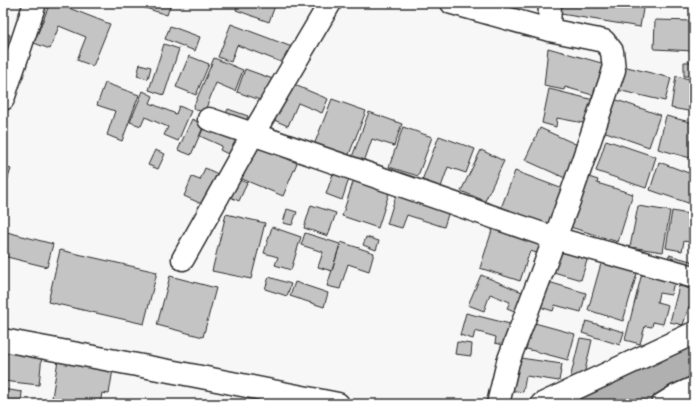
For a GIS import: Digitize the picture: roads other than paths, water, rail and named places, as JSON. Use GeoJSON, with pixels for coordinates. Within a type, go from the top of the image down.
{"type":"FeatureCollection","features":[{"type":"Feature","properties":{"kind":"street"},"geometry":{"type":"LineString","coordinates":[[3,99],[35,3]]}},
{"type":"Feature","properties":{"kind":"street"},"geometry":{"type":"LineString","coordinates":[[183,259],[253,134],[330,3]]}},
{"type":"Feature","properties":{"kind":"street"},"geometry":{"type":"LineString","coordinates":[[452,3],[549,30],[604,41],[612,50],[614,70],[570,198],[508,362],[498,404]]}},
{"type":"Feature","properties":{"kind":"street"},"geometry":{"type":"LineString","coordinates":[[549,30],[550,3]]}},
{"type":"Feature","properties":{"kind":"street"},"geometry":{"type":"LineString","coordinates":[[209,119],[554,238],[694,277]]}},
{"type":"Feature","properties":{"kind":"street"},"geometry":{"type":"LineString","coordinates":[[542,404],[694,333]]}},
{"type":"Feature","properties":{"kind":"street"},"geometry":{"type":"LineString","coordinates":[[3,340],[338,404]]}},
{"type":"Feature","properties":{"kind":"street"},"geometry":{"type":"LineString","coordinates":[[663,404],[694,388]]}},
{"type":"Feature","properties":{"kind":"street"},"geometry":{"type":"LineString","coordinates":[[689,404],[694,394]]}}]}
